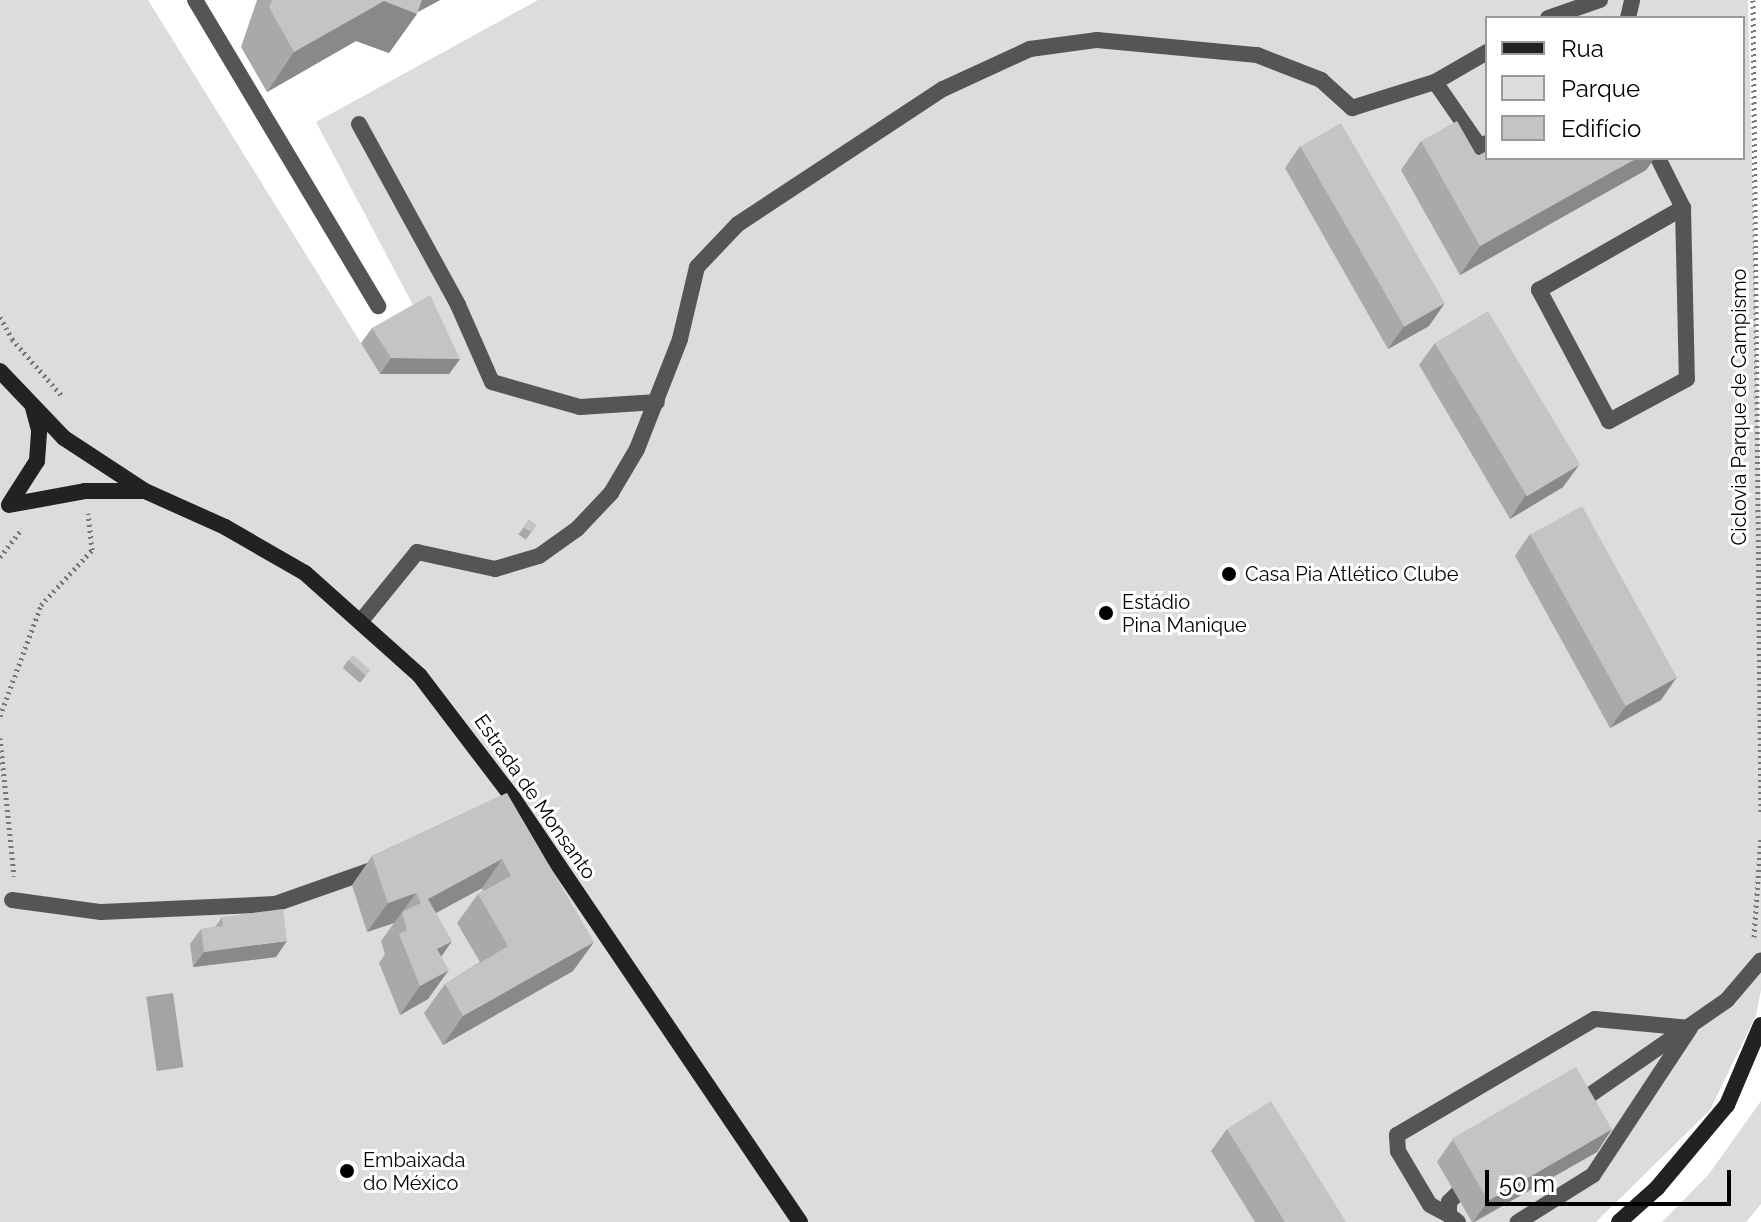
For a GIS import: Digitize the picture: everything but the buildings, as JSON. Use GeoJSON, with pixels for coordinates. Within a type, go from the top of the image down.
{"type":"FeatureCollection","features":[{"type":"Feature","properties":{"kind":"street"},"geometry":{"type":"LineString","coordinates":[[195,0],[378,306]]}},
{"type":"Feature","properties":{"kind":"street"},"geometry":{"type":"LineString","coordinates":[[1554,16],[1600,0]]}},
{"type":"Feature","properties":{"kind":"street"},"geometry":{"type":"LineString","coordinates":[[361,621],[417,552],[495,569],[539,556],[577,529],[611,493],[657,402],[680,339],[697,267],[738,224],[943,89],[1030,49],[1097,40],[1257,55],[1321,80],[1352,108],[1435,82],[1485,53]]}},
{"type":"Feature","properties":{"kind":"street"},"geometry":{"type":"LineString","coordinates":[[1435,82],[1480,147],[1485,144]]}},
{"type":"Feature","properties":{"kind":"street"},"geometry":{"type":"LineString","coordinates":[[359,124],[458,305],[492,382],[580,407],[657,402]]}},
{"type":"Feature","properties":{"kind":"street"},"geometry":{"type":"LineString","coordinates":[[1659,160],[1683,208],[1687,379],[1609,421],[1539,290],[1683,208]]}},
{"type":"Feature","properties":{"kind":"street"},"geometry":{"type":"LineString","coordinates":[[0,358],[17,384]]}},
{"type":"Feature","properties":{"kind":"street","name":"Estrada de Monsanto"},"geometry":{"type":"LineString","coordinates":[[0,371],[17,384],[64,438],[145,491],[225,527],[305,573],[420,676],[800,1222]]}},
{"type":"Feature","properties":{"kind":"street","name":"Estrada de Monsanto"},"geometry":{"type":"LineString","coordinates":[[2,509],[37,461],[39,430],[29,400]]}},
{"type":"Feature","properties":{"kind":"street","name":"Estrada de Monsanto"},"geometry":{"type":"LineString","coordinates":[[2,509],[85,491],[145,491]]}},
{"type":"Feature","properties":{"kind":"street"},"geometry":{"type":"LineString","coordinates":[[12,900],[101,912],[275,904],[394,861]]}},
{"type":"Feature","properties":{"kind":"street"},"geometry":{"type":"LineString","coordinates":[[1558,1117],[1727,1000],[1761,960]]}},
{"type":"Feature","properties":{"kind":"street"},"geometry":{"type":"LineString","coordinates":[[1480,1173],[1454,1191],[1454,1218],[1430,1205],[1398,1151],[1397,1135],[1595,1019],[1690,1028]]}},
{"type":"Feature","properties":{"kind":"street"},"geometry":{"type":"LineString","coordinates":[[1619,1222],[1657,1188],[1727,1105],[1761,1025]]}},
{"type":"Feature","properties":{"kind":"street"},"geometry":{"type":"LineString","coordinates":[[1518,1222],[1593,1175],[1690,1028]]}},
{"type":"Feature","properties":{"kind":"path","name":"Ciclovia Parque de Campismo"},"geometry":{"type":"LineString","coordinates":[[1753,0],[1761,814]]}},
{"type":"Feature","properties":{"kind":"path"},"geometry":{"type":"LineString","coordinates":[[0,317],[12,339],[70,404]]}},
{"type":"Feature","properties":{"kind":"path"},"geometry":{"type":"LineString","coordinates":[[0,716],[41,605],[92,550],[85,491]]}},
{"type":"Feature","properties":{"kind":"path"},"geometry":{"type":"LineString","coordinates":[[0,738],[14,878],[0,880]]}},
{"type":"Feature","properties":{"kind":"green space","name":"Estádio Pina Manique"},"geometry":{"type":"Polygon","coordinates":[[[0,0],[148,0],[361,343],[449,373],[316,122],[538,0],[1748,0],[1761,527],[1761,990],[1756,1015],[1710,1110],[1596,1222],[0,1222],[0,0]]]}},
{"type":"Feature","properties":{"kind":"green space"},"geometry":{"type":"Polygon","coordinates":[[[1761,1101],[1761,1204],[1746,1222],[1662,1222],[1709,1174],[1761,1101]]]}},
{"type":"Feature","properties":{"kind":"shaded area"},"geometry":{"type":"Polygon","coordinates":[[[173,993],[183,1067],[157,1071],[146,997],[173,993]]]}},
{"type":"Feature","properties":{"kind":"place","name":"Casa Pia Atlético Clube"},"geometry":{"type":"Point","coordinates":[1229,574]}},
{"type":"Feature","properties":{"kind":"place","name":"Estádio Pina Manique"},"geometry":{"type":"Point","coordinates":[1106,613]}},
{"type":"Feature","properties":{"kind":"place","name":"Embaixada do México"},"geometry":{"type":"Point","coordinates":[347,1171]}}]}
